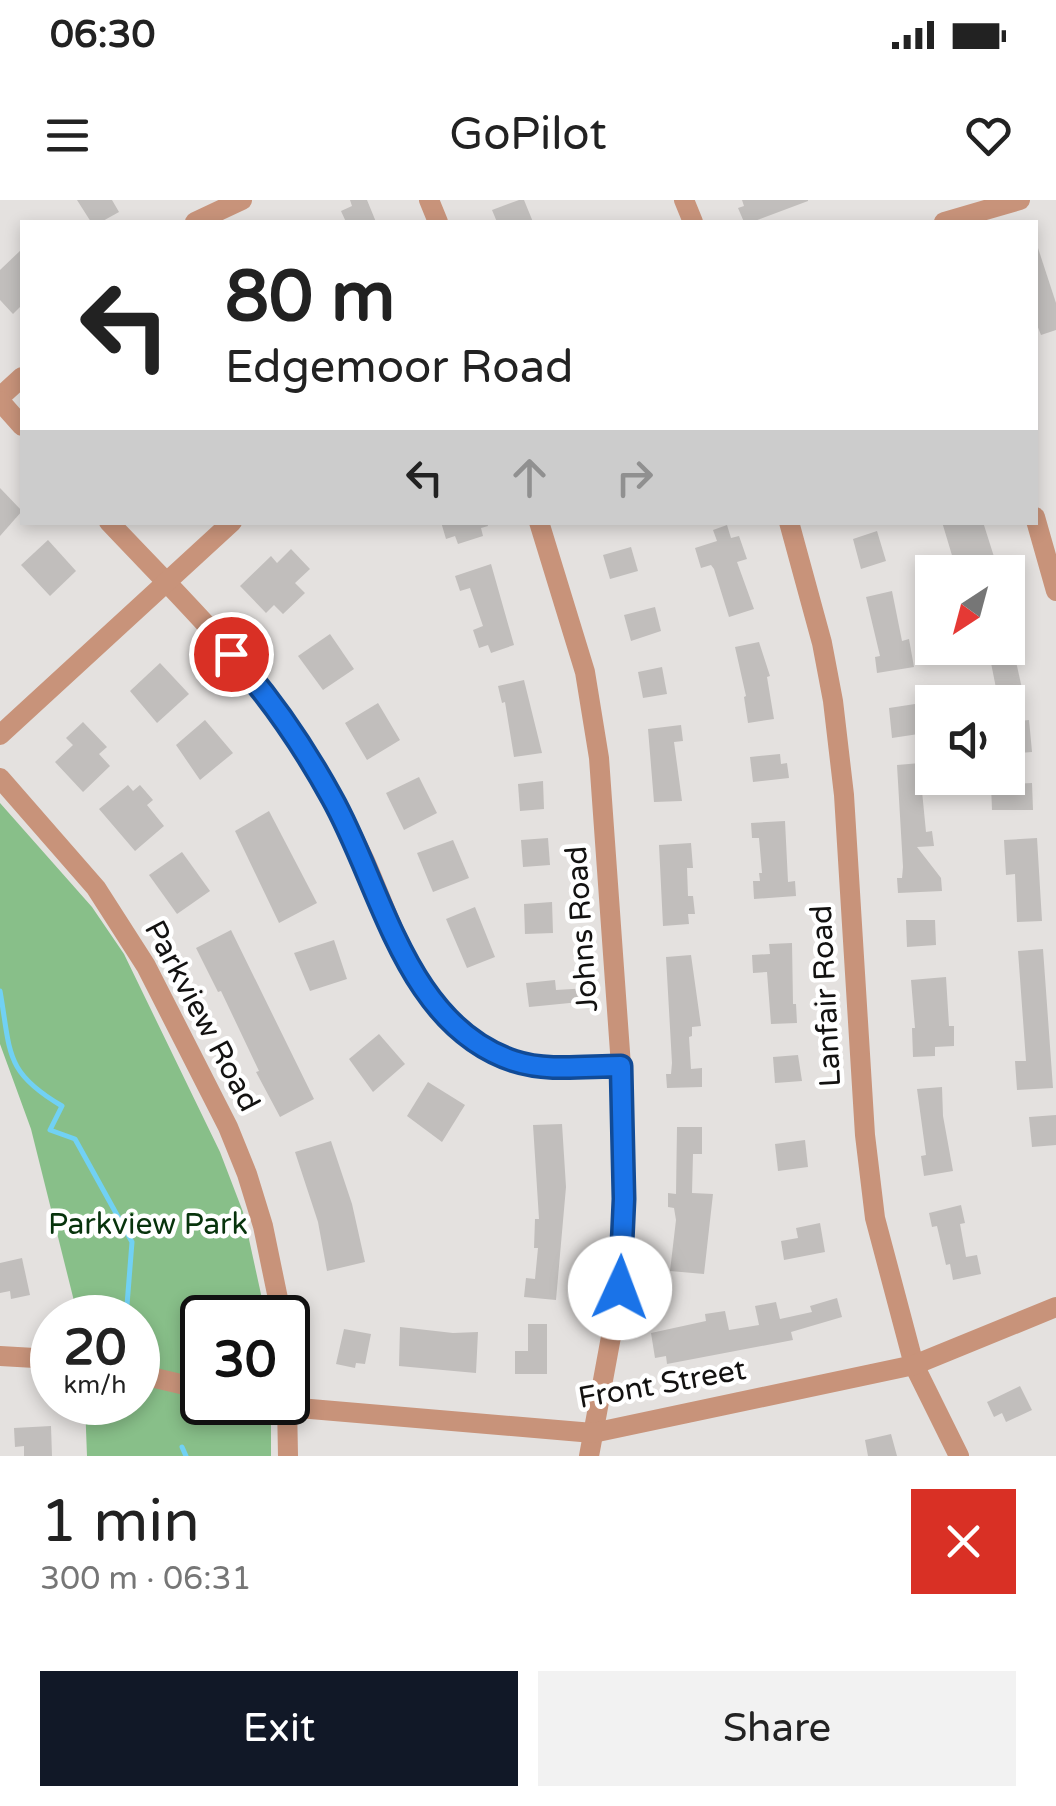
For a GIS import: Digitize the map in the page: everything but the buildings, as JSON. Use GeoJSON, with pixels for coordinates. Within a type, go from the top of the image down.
{"type":"FeatureCollection","features":[{"type":"Feature","properties":{"kind":"street"},"geometry":{"type":"LineString","coordinates":[[199,220],[242,200]]}},
{"type":"Feature","properties":{"kind":"street"},"geometry":{"type":"LineString","coordinates":[[951,220],[1020,200]]}},
{"type":"Feature","properties":{"kind":"street"},"geometry":{"type":"LineString","coordinates":[[20,378],[0,399],[20,424]]}},
{"type":"Feature","properties":{"kind":"street"},"geometry":{"type":"LineString","coordinates":[[112,525],[252,678],[293,734],[364,860],[408,966],[432,1000],[470,1037],[516,1062],[540,1066],[621,1066]]}},
{"type":"Feature","properties":{"kind":"street"},"geometry":{"type":"LineString","coordinates":[[0,735],[229,525]]}},
{"type":"Feature","properties":{"kind":"street","name":"Johns Road"},"geometry":{"type":"LineString","coordinates":[[540,525],[584,672],[599,758],[621,1066],[624,1199],[620,1288],[589,1456]]}},
{"type":"Feature","properties":{"kind":"street","name":"Lanfair Road"},"geometry":{"type":"LineString","coordinates":[[790,525],[822,643],[833,701],[844,795],[864,1134],[875,1218],[914,1364],[959,1456]]}},
{"type":"Feature","properties":{"kind":"street"},"geometry":{"type":"LineString","coordinates":[[1037,525],[1056,590]]}},
{"type":"Feature","properties":{"kind":"street","name":"Parkview Road"},"geometry":{"type":"LineString","coordinates":[[0,778],[96,888],[146,966],[228,1127],[263,1226],[277,1295]]}},
{"type":"Feature","properties":{"kind":"street","name":"Front Street"},"geometry":{"type":"LineString","coordinates":[[310,1407],[593,1433],[914,1364],[1056,1308]]}},
{"type":"Feature","properties":{"kind":"street"},"geometry":{"type":"LineString","coordinates":[[0,1356],[30,1356]]}},
{"type":"Feature","properties":{"kind":"street"},"geometry":{"type":"LineString","coordinates":[[283,1425],[288,1456]]}},
{"type":"Feature","properties":{"kind":"green space","name":"Parkview Park"},"geometry":{"type":"Polygon","coordinates":[[[0,803],[92,907],[124,954],[220,1152],[243,1212],[261,1295],[180,1295],[180,1425],[271,1425],[271,1456],[87,1456],[86,1425],[160,1425],[160,1295],[72,1295],[31,1129],[0,1044],[0,803]]]}},
{"type":"Feature","properties":{"kind":"waterway"},"geometry":{"type":"LineString","coordinates":[[0,991],[13,1059],[29,1082],[62,1106],[50,1130],[75,1139],[132,1242],[128,1295]]}},
{"type":"Feature","properties":{"kind":"waterway"},"geometry":{"type":"LineString","coordinates":[[182,1447],[186,1456]]}},
{"type":"Feature","properties":{"kind":"route"},"geometry":{"type":"LineString","coordinates":[[231,654],[293,734],[332,798],[364,860],[402,954],[414,978],[432,1000],[470,1037],[516,1062],[540,1066],[621,1066],[624,1199],[620,1288]]}}]}
